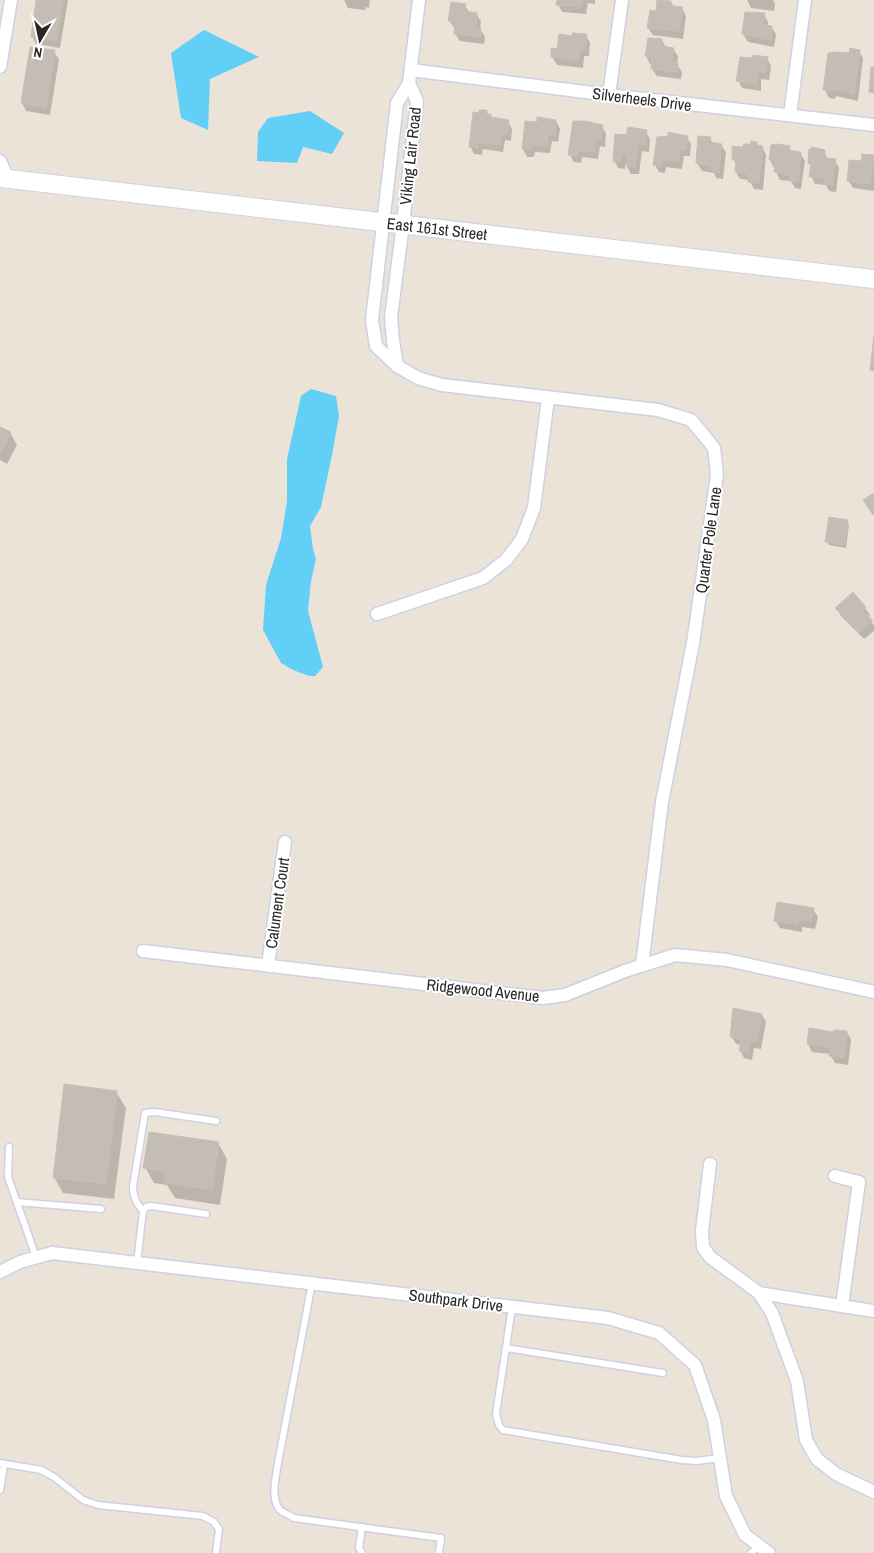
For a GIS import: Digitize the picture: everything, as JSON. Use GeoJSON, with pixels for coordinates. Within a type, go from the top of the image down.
{"type":"FeatureCollection","features":[{"type":"Feature","properties":{"kind":"street"},"geometry":{"type":"LineString","coordinates":[[0,67],[11,0]]}},
{"type":"Feature","properties":{"kind":"street","name":"Viking Lair Road"},"geometry":{"type":"LineString","coordinates":[[403,224],[416,101],[410,76],[419,0]]}},
{"type":"Feature","properties":{"kind":"street"},"geometry":{"type":"LineString","coordinates":[[609,95],[622,0]]}},
{"type":"Feature","properties":{"kind":"street"},"geometry":{"type":"LineString","coordinates":[[790,116],[805,0]]}},
{"type":"Feature","properties":{"kind":"street","name":"Silverheels Drive"},"geometry":{"type":"LineString","coordinates":[[410,76],[609,95],[874,125]]}},
{"type":"Feature","properties":{"kind":"street","name":"Quarter Pole Lane"},"geometry":{"type":"LineString","coordinates":[[410,76],[397,103],[382,222],[372,320],[376,346],[397,366],[418,378],[442,385],[658,410],[691,420],[714,448],[717,475],[693,643],[662,802],[642,965]]}},
{"type":"Feature","properties":{"kind":"street"},"geometry":{"type":"LineString","coordinates":[[0,161],[4,178]]}},
{"type":"Feature","properties":{"kind":"street","name":"East 161st Street"},"geometry":{"type":"LineString","coordinates":[[4,178],[874,279]]}},
{"type":"Feature","properties":{"kind":"street"},"geometry":{"type":"LineString","coordinates":[[397,366],[391,317],[403,224]]}},
{"type":"Feature","properties":{"kind":"street"},"geometry":{"type":"LineString","coordinates":[[377,614],[483,578],[506,560],[522,539],[534,508],[548,398]]}},
{"type":"Feature","properties":{"kind":"street","name":"Calument Court"},"geometry":{"type":"LineString","coordinates":[[268,965],[285,842]]}},
{"type":"Feature","properties":{"kind":"street","name":"Ridgewood Avenue"},"geometry":{"type":"LineString","coordinates":[[144,950],[543,998],[565,995],[675,954],[759,966],[874,992]]}},
{"type":"Feature","properties":{"kind":"street"},"geometry":{"type":"LineString","coordinates":[[710,1164],[702,1231],[702,1247],[710,1257],[759,1293],[772,1313],[798,1380],[806,1440],[817,1459],[836,1474],[874,1492]]}},
{"type":"Feature","properties":{"kind":"street"},"geometry":{"type":"LineString","coordinates":[[835,1176],[859,1182],[842,1306]]}},
{"type":"Feature","properties":{"kind":"street","name":"Southpark Drive"},"geometry":{"type":"LineString","coordinates":[[0,1272],[20,1262],[52,1253],[608,1318],[659,1333],[696,1365],[714,1420],[726,1496],[745,1535],[759,1550]]}},
{"type":"Feature","properties":{"kind":"street"},"geometry":{"type":"LineString","coordinates":[[759,1293],[874,1311]]}},
{"type":"Feature","properties":{"kind":"lane"},"geometry":{"type":"LineString","coordinates":[[143,1211],[136,1203],[133,1195],[133,1186],[145,1113],[155,1112],[216,1121]]}},
{"type":"Feature","properties":{"kind":"lane"},"geometry":{"type":"LineString","coordinates":[[10,1147],[8,1177],[36,1257]]}},
{"type":"Feature","properties":{"kind":"lane"},"geometry":{"type":"LineString","coordinates":[[17,1202],[101,1208]]}},
{"type":"Feature","properties":{"kind":"lane"},"geometry":{"type":"LineString","coordinates":[[137,1263],[143,1211],[146,1207],[151,1206],[206,1214]]}},
{"type":"Feature","properties":{"kind":"lane"},"geometry":{"type":"LineString","coordinates":[[312,1283],[278,1463],[275,1484],[276,1502],[281,1510],[294,1518],[441,1538],[439,1553]]}},
{"type":"Feature","properties":{"kind":"lane"},"geometry":{"type":"LineString","coordinates":[[512,1307],[496,1414],[499,1425],[503,1430],[682,1460],[696,1461],[720,1458]]}},
{"type":"Feature","properties":{"kind":"lane"},"geometry":{"type":"LineString","coordinates":[[506,1348],[663,1373]]}},
{"type":"Feature","properties":{"kind":"lane"},"geometry":{"type":"LineString","coordinates":[[0,1490],[2,1463],[41,1470],[54,1477],[83,1500],[98,1505],[203,1516],[214,1522],[219,1529],[216,1553]]}},
{"type":"Feature","properties":{"kind":"lane"},"geometry":{"type":"LineString","coordinates":[[362,1527],[360,1548],[362,1553]]}},
{"type":"Feature","properties":{"kind":"water"},"geometry":{"type":"Polygon","coordinates":[[[204,30],[259,57],[210,79],[208,130],[181,118],[171,53],[204,30]]]}},
{"type":"Feature","properties":{"kind":"water"},"geometry":{"type":"Polygon","coordinates":[[[310,111],[344,133],[332,154],[303,147],[297,163],[257,161],[258,132],[268,118],[310,111]]]}},
{"type":"Feature","properties":{"kind":"water"},"geometry":{"type":"Polygon","coordinates":[[[311,389],[336,396],[339,416],[321,507],[310,526],[316,559],[311,581],[308,611],[323,667],[315,676],[309,676],[293,670],[281,663],[263,630],[266,585],[281,538],[287,501],[287,459],[301,396],[311,389]]]}},
{"type":"Feature","properties":{"kind":"building"},"geometry":{"type":"Polygon","coordinates":[[[36,0],[63,0],[56,41],[31,37],[36,0]]]}},
{"type":"Feature","properties":{"kind":"building"},"geometry":{"type":"Polygon","coordinates":[[[557,0],[583,0],[582,7],[556,5],[557,0]]]}},
{"type":"Feature","properties":{"kind":"building"},"geometry":{"type":"Polygon","coordinates":[[[657,0],[671,1],[671,6],[683,7],[679,31],[647,28],[650,10],[656,11],[657,0]]]}},
{"type":"Feature","properties":{"kind":"building"},"geometry":{"type":"Polygon","coordinates":[[[451,2],[466,4],[465,11],[477,13],[476,28],[481,28],[480,37],[454,34],[455,22],[448,21],[451,2]]]}},
{"type":"Feature","properties":{"kind":"building"},"geometry":{"type":"Polygon","coordinates":[[[745,12],[765,13],[763,25],[772,26],[771,40],[742,34],[745,12]]]}},
{"type":"Feature","properties":{"kind":"building"},"geometry":{"type":"Polygon","coordinates":[[[572,33],[587,34],[585,49],[580,49],[579,61],[551,57],[551,48],[557,49],[559,34],[572,36],[572,33]]]}},
{"type":"Feature","properties":{"kind":"building"},"geometry":{"type":"Polygon","coordinates":[[[648,38],[662,39],[662,46],[674,48],[672,63],[678,63],[677,72],[651,69],[652,57],[645,56],[648,38]]]}},
{"type":"Feature","properties":{"kind":"building"},"geometry":{"type":"Polygon","coordinates":[[[30,47],[55,50],[46,108],[21,103],[30,47]]]}},
{"type":"Feature","properties":{"kind":"building"},"geometry":{"type":"Polygon","coordinates":[[[850,48],[860,50],[854,94],[832,89],[832,91],[823,90],[828,53],[849,53],[850,48]]]}},
{"type":"Feature","properties":{"kind":"building"},"geometry":{"type":"Polygon","coordinates":[[[753,55],[768,57],[766,72],[757,72],[757,84],[736,81],[740,57],[752,58],[753,55]]]}},
{"type":"Feature","properties":{"kind":"building"},"geometry":{"type":"Polygon","coordinates":[[[871,67],[874,67],[874,93],[869,92],[871,67]]]}},
{"type":"Feature","properties":{"kind":"building"},"geometry":{"type":"Polygon","coordinates":[[[479,110],[487,110],[487,114],[491,114],[491,117],[509,120],[507,134],[501,133],[500,145],[479,142],[478,148],[469,147],[473,112],[479,113],[479,110]]]}},
{"type":"Feature","properties":{"kind":"building"},"geometry":{"type":"Polygon","coordinates":[[[537,117],[556,120],[555,135],[548,134],[547,146],[531,145],[530,150],[522,149],[525,121],[537,122],[537,117]]]}},
{"type":"Feature","properties":{"kind":"building"},"geometry":{"type":"Polygon","coordinates":[[[573,121],[585,121],[603,125],[601,139],[596,139],[594,152],[578,150],[577,156],[568,155],[573,121]]]}},
{"type":"Feature","properties":{"kind":"building"},"geometry":{"type":"Polygon","coordinates":[[[628,127],[647,130],[645,145],[638,144],[635,167],[626,166],[627,156],[622,155],[621,161],[613,161],[615,134],[626,135],[628,127]]]}},
{"type":"Feature","properties":{"kind":"building"},"geometry":{"type":"Polygon","coordinates":[[[668,132],[688,136],[686,149],[680,149],[678,162],[662,160],[661,166],[653,165],[657,137],[668,136],[668,132]]]}},
{"type":"Feature","properties":{"kind":"building"},"geometry":{"type":"Polygon","coordinates":[[[698,136],[711,137],[710,142],[722,144],[719,172],[711,170],[711,166],[696,163],[698,136]]]}},
{"type":"Feature","properties":{"kind":"building"},"geometry":{"type":"Polygon","coordinates":[[[751,141],[763,146],[759,183],[748,182],[748,174],[735,172],[736,160],[732,159],[732,146],[743,147],[744,144],[751,144],[751,141]]]}},
{"type":"Feature","properties":{"kind":"building"},"geometry":{"type":"Polygon","coordinates":[[[771,145],[790,146],[789,150],[801,152],[798,181],[789,181],[790,175],[774,172],[775,161],[769,160],[771,145]]]}},
{"type":"Feature","properties":{"kind":"building"},"geometry":{"type":"Polygon","coordinates":[[[812,147],[825,150],[824,158],[836,159],[832,185],[824,184],[824,178],[809,177],[811,164],[808,164],[809,149],[812,147]]]}},
{"type":"Feature","properties":{"kind":"building"},"geometry":{"type":"Polygon","coordinates":[[[862,154],[874,155],[870,184],[847,181],[849,160],[861,161],[862,154]]]}},
{"type":"Feature","properties":{"kind":"building"},"geometry":{"type":"Polygon","coordinates":[[[874,335],[874,371],[870,370],[874,335]]]}},
{"type":"Feature","properties":{"kind":"building"},"geometry":{"type":"Polygon","coordinates":[[[0,427],[11,432],[1,453],[0,453],[0,427]]]}},
{"type":"Feature","properties":{"kind":"building"},"geometry":{"type":"Polygon","coordinates":[[[874,493],[874,514],[873,515],[863,500],[874,493]]]}},
{"type":"Feature","properties":{"kind":"building"},"geometry":{"type":"Polygon","coordinates":[[[829,517],[848,520],[845,545],[825,542],[829,517]]]}},
{"type":"Feature","properties":{"kind":"building"},"geometry":{"type":"Polygon","coordinates":[[[853,592],[866,607],[863,611],[873,621],[859,632],[835,608],[853,592]]]}},
{"type":"Feature","properties":{"kind":"building"},"geometry":{"type":"Polygon","coordinates":[[[777,902],[814,908],[811,922],[798,920],[798,925],[774,921],[777,902]]]}},
{"type":"Feature","properties":{"kind":"building"},"geometry":{"type":"Polygon","coordinates":[[[733,1008],[762,1014],[757,1042],[750,1041],[748,1053],[739,1051],[741,1039],[730,1037],[733,1008]]]}},
{"type":"Feature","properties":{"kind":"building"},"geometry":{"type":"Polygon","coordinates":[[[809,1028],[833,1032],[834,1030],[847,1031],[844,1058],[829,1056],[830,1048],[807,1044],[809,1028]]]}},
{"type":"Feature","properties":{"kind":"building"},"geometry":{"type":"Polygon","coordinates":[[[64,1084],[117,1091],[106,1184],[53,1178],[64,1084]]]}},
{"type":"Feature","properties":{"kind":"building"},"geometry":{"type":"Polygon","coordinates":[[[149,1132],[219,1142],[212,1190],[164,1183],[166,1171],[143,1168],[149,1132]]]}}]}
